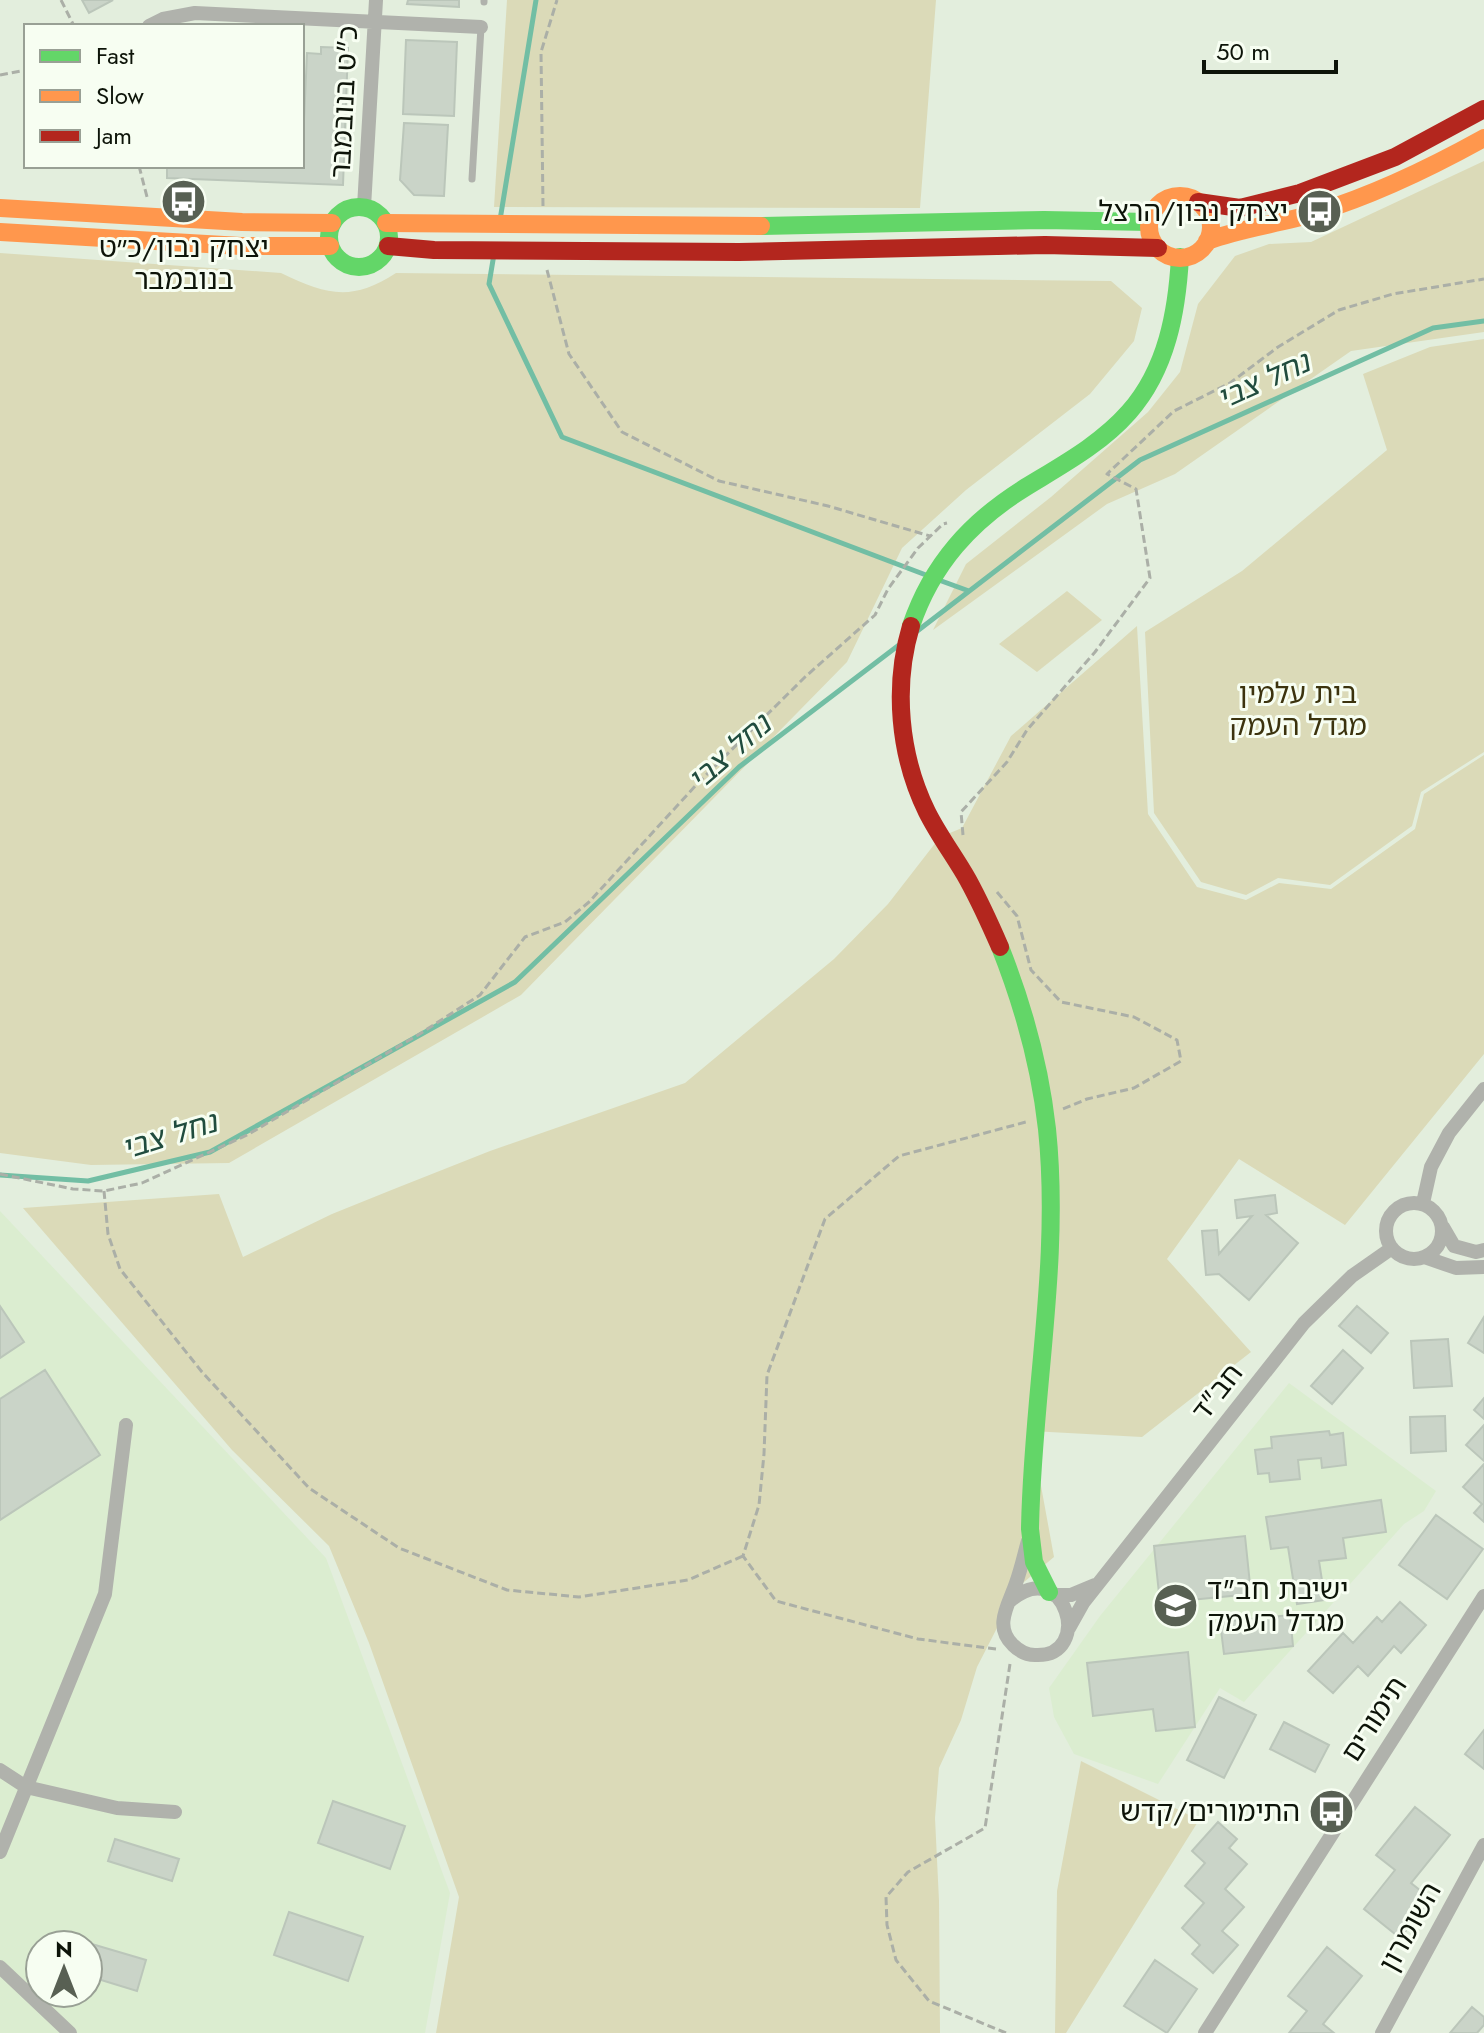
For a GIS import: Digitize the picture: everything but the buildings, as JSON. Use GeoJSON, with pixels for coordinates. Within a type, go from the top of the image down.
{"type":"FeatureCollection","features":[{"type":"Feature","properties":{"kind":"street","name":"כ\"ט בנובמבר"},"geometry":{"type":"LineString","coordinates":[[364,207],[376,0]]}},
{"type":"Feature","properties":{"kind":"street"},"geometry":{"type":"LineString","coordinates":[[153,24],[195,13],[481,27]]}},
{"type":"Feature","properties":{"kind":"street"},"geometry":{"type":"LineString","coordinates":[[1484,109],[1449,131],[1377,165],[1266,204],[1239,208],[1180,196],[1166,199],[1155,209],[1149,222],[1150,236],[1158,248],[1170,256],[1194,254],[1207,241],[1226,233],[1317,212],[1400,181],[1484,138]]}},
{"type":"Feature","properties":{"kind":"street"},"geometry":{"type":"LineString","coordinates":[[1198,202],[1209,217],[1207,241]]}},
{"type":"Feature","properties":{"kind":"street"},"geometry":{"type":"LineString","coordinates":[[364,207],[377,212],[386,223],[390,237],[388,246],[377,261],[359,267],[341,261],[330,246],[329,232],[332,223],[345,210],[364,207]]}},
{"type":"Feature","properties":{"kind":"street"},"geometry":{"type":"LineString","coordinates":[[0,208],[332,223]]}},
{"type":"Feature","properties":{"kind":"street"},"geometry":{"type":"LineString","coordinates":[[386,223],[816,226],[1044,220],[1149,222]]}},
{"type":"Feature","properties":{"kind":"street"},"geometry":{"type":"LineString","coordinates":[[0,232],[241,246],[330,246]]}},
{"type":"Feature","properties":{"kind":"street"},"geometry":{"type":"LineString","coordinates":[[388,246],[434,250],[543,251],[816,251],[1045,245],[1158,248]]}},
{"type":"Feature","properties":{"kind":"street"},"geometry":{"type":"LineString","coordinates":[[1031,1529],[1002,1621],[1009,1642],[1026,1654],[1048,1653],[1065,1639],[1069,1628],[1066,1606],[1052,1593],[1033,1560],[1031,1529],[1052,1189],[1046,1116],[1034,1048],[998,942],[975,892],[918,792],[902,715],[901,675],[918,606],[948,552],[982,517],[1094,444],[1129,413],[1139,399],[1161,358],[1168,337],[1177,300],[1180,257]]}},
{"type":"Feature","properties":{"kind":"street"},"geometry":{"type":"LineString","coordinates":[[1423,1203],[1431,1167],[1449,1133],[1484,1089]]}},
{"type":"Feature","properties":{"kind":"street"},"geometry":{"type":"LineString","coordinates":[[1484,1250],[1476,1252],[1454,1246],[1436,1212],[1423,1203],[1403,1204],[1388,1218],[1387,1239],[1403,1257],[1424,1257],[1456,1268],[1484,1267]]}},
{"type":"Feature","properties":{"kind":"street"},"geometry":{"type":"LineString","coordinates":[[1424,1257],[1431,1254],[1440,1242],[1443,1227]]}},
{"type":"Feature","properties":{"kind":"street","name":"חב\"ד"},"geometry":{"type":"LineString","coordinates":[[1069,1628],[1099,1583],[1304,1323],[1352,1276],[1392,1248]]}},
{"type":"Feature","properties":{"kind":"street"},"geometry":{"type":"LineString","coordinates":[[0,1852],[105,1594],[126,1425]]}},
{"type":"Feature","properties":{"kind":"street"},"geometry":{"type":"LineString","coordinates":[[1010,1601],[1028,1590],[1071,1595],[1099,1583]]}},
{"type":"Feature","properties":{"kind":"street","name":"תימורים"},"geometry":{"type":"LineString","coordinates":[[1205,2033],[1484,1596]]}},
{"type":"Feature","properties":{"kind":"street"},"geometry":{"type":"LineString","coordinates":[[0,1770],[26,1787],[117,1808],[175,1812]]}},
{"type":"Feature","properties":{"kind":"street","name":"השומרון"},"geometry":{"type":"LineString","coordinates":[[1382,2033],[1484,1845]]}},
{"type":"Feature","properties":{"kind":"street"},"geometry":{"type":"LineString","coordinates":[[0,1967],[70,2033]]}},
{"type":"Feature","properties":{"kind":"lane"},"geometry":{"type":"LineString","coordinates":[[472,179],[481,27]]}},
{"type":"Feature","properties":{"kind":"path"},"geometry":{"type":"LineString","coordinates":[[61,0],[73,24]]}},
{"type":"Feature","properties":{"kind":"path"},"geometry":{"type":"LineString","coordinates":[[544,225],[541,52],[557,0]]}},
{"type":"Feature","properties":{"kind":"path"},"geometry":{"type":"LineString","coordinates":[[0,75],[24,70]]}},
{"type":"Feature","properties":{"kind":"path"},"geometry":{"type":"LineString","coordinates":[[140,168],[146,186],[149,217]]}},
{"type":"Feature","properties":{"kind":"path"},"geometry":{"type":"LineString","coordinates":[[543,251],[569,354],[622,432],[719,481],[828,506],[930,536]]}},
{"type":"Feature","properties":{"kind":"path"},"geometry":{"type":"LineString","coordinates":[[963,836],[961,812],[1007,762],[1027,730],[1095,652],[1150,578],[1136,489],[1107,474],[1174,411],[1230,383],[1278,347],[1339,310],[1393,294],[1484,279]]}},
{"type":"Feature","properties":{"kind":"path"},"geometry":{"type":"LineString","coordinates":[[0,1174],[73,1189],[104,1191],[142,1183],[247,1135],[480,995],[525,937],[565,922],[589,902],[698,783],[805,677],[875,615],[888,589],[930,536],[943,524],[982,517]]}},
{"type":"Feature","properties":{"kind":"path"},"geometry":{"type":"LineString","coordinates":[[104,1191],[108,1234],[120,1269],[202,1372],[309,1488],[399,1548],[507,1590],[579,1597],[688,1580],[743,1556],[759,1505],[767,1375],[825,1219],[899,1156],[1046,1116],[1087,1099],[1134,1088],[1181,1061],[1177,1040],[1134,1017],[1061,1002],[1031,970],[1017,916],[991,884]]}},
{"type":"Feature","properties":{"kind":"path"},"geometry":{"type":"LineString","coordinates":[[743,1556],[776,1601],[918,1639],[997,1650]]}},
{"type":"Feature","properties":{"kind":"path"},"geometry":{"type":"LineString","coordinates":[[1006,2033],[929,2001],[896,1960],[887,1925],[886,1897],[908,1872],[985,1828],[1011,1652]]}},
{"type":"Feature","properties":{"kind":"shaded area"},"geometry":{"type":"Polygon","coordinates":[[[0,1211],[326,1558],[450,1893],[425,2033],[0,2033],[0,1211]]]}},
{"type":"Feature","properties":{"kind":"shaded area"},"geometry":{"type":"Polygon","coordinates":[[[1289,1383],[1436,1491],[1424,1511],[1404,1524],[1244,1702],[1220,1688],[1158,1784],[1074,1754],[1054,1717],[1049,1688],[1100,1616],[1289,1383]]]}},
{"type":"Feature","properties":{"kind":"green space"},"geometry":{"type":"Polygon","coordinates":[[[507,0],[936,0],[920,208],[494,207],[507,0]]]}},
{"type":"Feature","properties":{"kind":"green space"},"geometry":{"type":"Polygon","coordinates":[[[1484,161],[1484,332],[1351,351],[1175,474],[1107,504],[933,630],[966,564],[1051,497],[1148,412],[1180,372],[1198,304],[1235,256],[1269,244],[1311,242],[1484,161]]]}},
{"type":"Feature","properties":{"kind":"green space"},"geometry":{"type":"Polygon","coordinates":[[[0,253],[281,273],[312,286],[339,292],[366,288],[396,273],[1111,281],[1142,308],[1134,341],[1090,394],[966,490],[902,548],[847,662],[521,995],[229,1163],[91,1165],[0,1153],[0,253]]]}},
{"type":"Feature","properties":{"kind":"green space","name":"בית עלמין מגדל העמק"},"geometry":{"type":"Polygon","coordinates":[[[1484,339],[1484,752],[1421,792],[1412,826],[1330,885],[1278,878],[1246,895],[1201,882],[1154,813],[1145,632],[1242,571],[1387,450],[1363,374],[1430,347],[1484,339]]]}},
{"type":"Feature","properties":{"kind":"green space"},"geometry":{"type":"Polygon","coordinates":[[[1067,591],[1102,620],[1037,672],[999,644],[1067,591]]]}},
{"type":"Feature","properties":{"kind":"green space"},"geometry":{"type":"Polygon","coordinates":[[[1137,626],[1148,814],[1197,887],[1246,900],[1279,883],[1331,889],[1415,829],[1424,794],[1484,755],[1484,1054],[1345,1225],[1239,1159],[1167,1259],[1251,1352],[1142,1437],[1031,1431],[1054,1557],[1018,1587],[977,1667],[961,1720],[939,1768],[935,1818],[940,2033],[436,2033],[459,1897],[369,1643],[329,1546],[232,1450],[23,1208],[219,1194],[243,1257],[332,1214],[490,1151],[685,1083],[834,959],[888,904],[940,837],[962,828],[1011,736],[1137,626]]]}},
{"type":"Feature","properties":{"kind":"green space"},"geometry":{"type":"Polygon","coordinates":[[[1081,1761],[1199,1820],[1066,2033],[1055,2033],[1057,1891],[1081,1761]]]}},
{"type":"Feature","properties":{"kind":"waterway"},"geometry":{"type":"LineString","coordinates":[[500,220],[536,0]]}},
{"type":"Feature","properties":{"kind":"waterway"},"geometry":{"type":"LineString","coordinates":[[494,254],[489,284],[562,437],[926,575]]}},
{"type":"Feature","properties":{"kind":"waterway","name":"נחל צבי"},"geometry":{"type":"LineString","coordinates":[[916,632],[1140,460],[1433,328],[1484,321]]}},
{"type":"Feature","properties":{"kind":"waterway"},"geometry":{"type":"LineString","coordinates":[[936,579],[969,591]]}},
{"type":"Feature","properties":{"kind":"waterway","name":"נחל צבי"},"geometry":{"type":"LineString","coordinates":[[0,1175],[88,1181],[210,1152],[515,982],[739,767],[899,645]]}},
{"type":"Feature","properties":{"kind":"traffic: fast"},"geometry":{"type":"LineString","coordinates":[[359,207],[371,209],[380,216],[387,225],[389,237],[387,249],[380,258],[371,265],[359,267],[347,265],[338,258],[331,249],[329,237],[331,225],[338,216],[347,209],[359,207]]}},
{"type":"Feature","properties":{"kind":"traffic: fast"},"geometry":{"type":"LineString","coordinates":[[761,226],[1044,220],[1149,222]]}},
{"type":"Feature","properties":{"kind":"traffic: fast"},"geometry":{"type":"LineString","coordinates":[[911,626],[930,583],[971,530],[1006,500],[1106,434],[1142,395],[1168,339],[1180,257]]}},
{"type":"Feature","properties":{"kind":"traffic: fast"},"geometry":{"type":"LineString","coordinates":[[1000,947],[1030,1036],[1047,1129],[1051,1229],[1030,1529],[1034,1562],[1049,1592]]}},
{"type":"Feature","properties":{"kind":"traffic: slow"},"geometry":{"type":"LineString","coordinates":[[1207,241],[1315,213],[1359,198],[1484,138]]}},
{"type":"Feature","properties":{"kind":"traffic: slow"},"geometry":{"type":"LineString","coordinates":[[1180,196],[1202,205],[1211,227],[1202,249],[1180,258],[1158,249],[1149,227],[1158,205],[1180,196]]}},
{"type":"Feature","properties":{"kind":"traffic: slow"},"geometry":{"type":"LineString","coordinates":[[0,208],[242,222],[332,223]]}},
{"type":"Feature","properties":{"kind":"traffic: slow"},"geometry":{"type":"LineString","coordinates":[[386,223],[761,226]]}},
{"type":"Feature","properties":{"kind":"traffic: slow"},"geometry":{"type":"LineString","coordinates":[[0,232],[241,246],[330,246]]}},
{"type":"Feature","properties":{"kind":"traffic: jam"},"geometry":{"type":"LineString","coordinates":[[1198,202],[1240,208],[1300,193],[1395,157],[1484,109]]}},
{"type":"Feature","properties":{"kind":"traffic: jam"},"geometry":{"type":"LineString","coordinates":[[388,246],[434,250],[739,252],[1045,245],[1158,248]]}},
{"type":"Feature","properties":{"kind":"traffic: jam"},"geometry":{"type":"LineString","coordinates":[[911,626],[905,649],[901,696],[910,767],[927,812],[968,880],[1000,947]]}},
{"type":"Feature","properties":{"kind":"place","name":"יצחק נבון/כ״ט בנובמבר"},"geometry":{"type":"Point","coordinates":[184,202]}},
{"type":"Feature","properties":{"kind":"place","name":"יצחק נבון/הרצל"},"geometry":{"type":"Point","coordinates":[1319,211]}},
{"type":"Feature","properties":{"kind":"place","name":"ישיבת חב\"ד מגדל העמק"},"geometry":{"type":"Point","coordinates":[1176,1605]}},
{"type":"Feature","properties":{"kind":"place","name":"התימורים/קדש"},"geometry":{"type":"Point","coordinates":[1331,1811]}}]}
